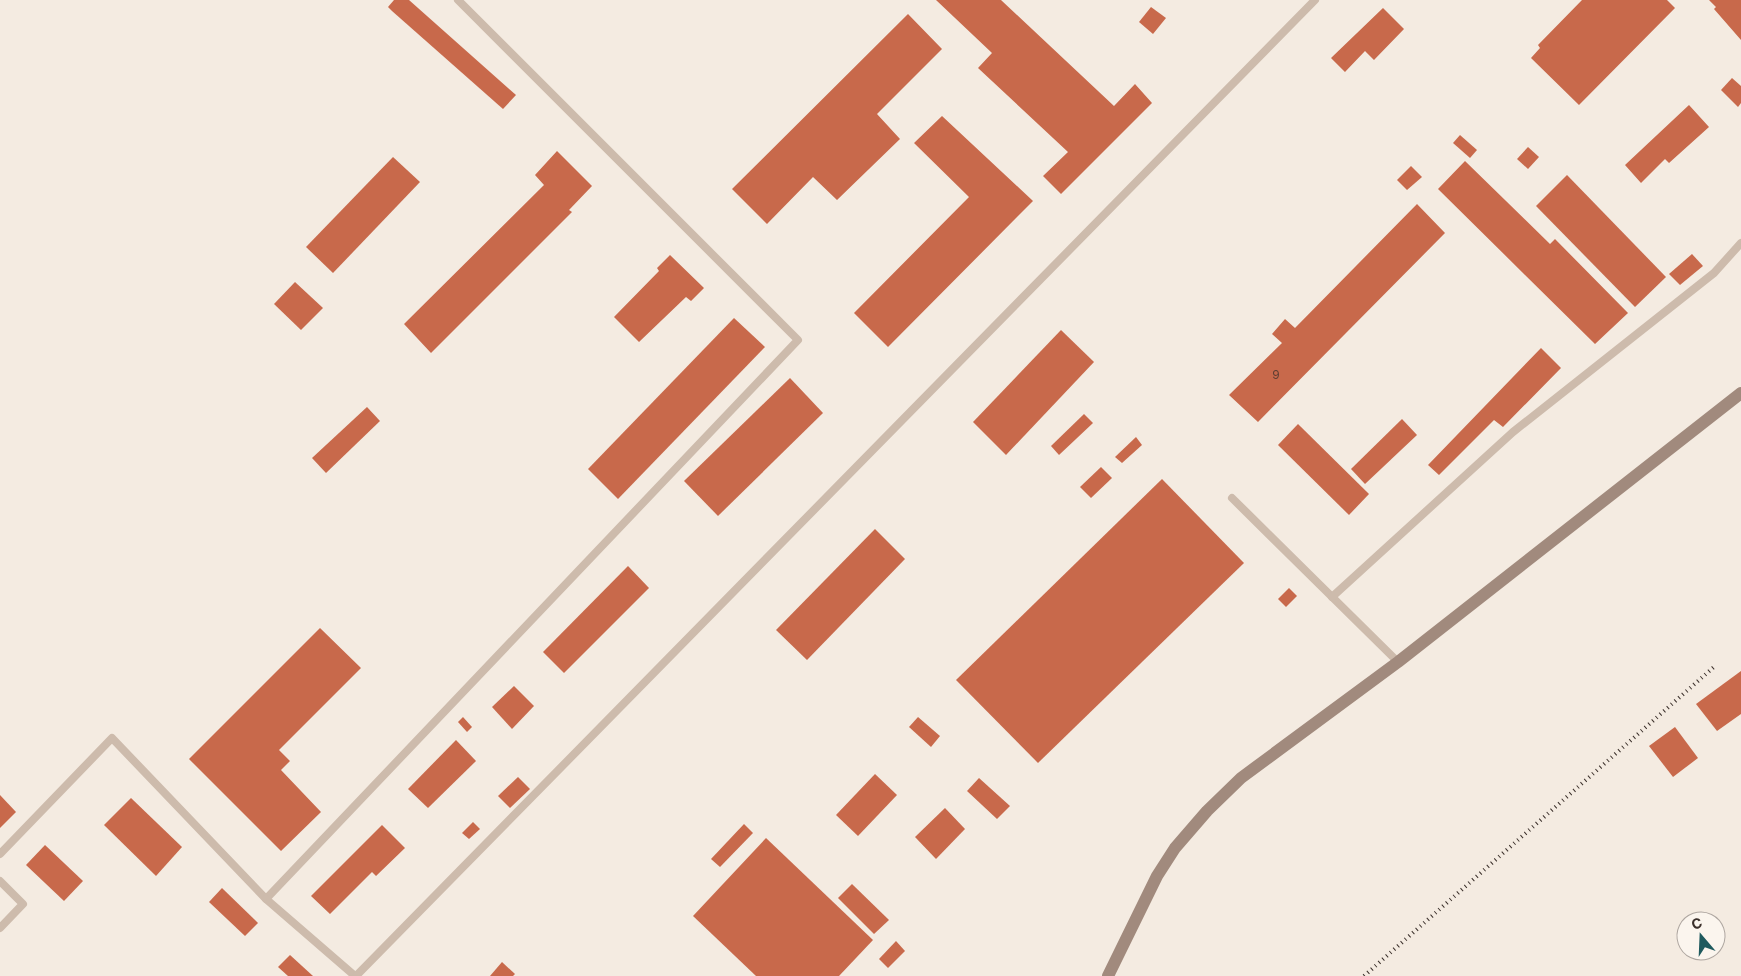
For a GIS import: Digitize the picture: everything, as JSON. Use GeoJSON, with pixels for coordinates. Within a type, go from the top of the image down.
{"type":"FeatureCollection","features":[{"type":"Feature","properties":{"kind":"street"},"geometry":{"type":"LineString","coordinates":[[1108,976],[1157,876],[1175,848],[1207,811],[1241,778],[1398,662],[1741,393]]}},
{"type":"Feature","properties":{"kind":"lane"},"geometry":{"type":"LineString","coordinates":[[266,899],[798,340],[458,0]]}},
{"type":"Feature","properties":{"kind":"lane"},"geometry":{"type":"LineString","coordinates":[[0,854],[112,738],[266,899],[356,976],[1315,0]]}},
{"type":"Feature","properties":{"kind":"lane"},"geometry":{"type":"LineString","coordinates":[[1332,597],[1513,432],[1714,273],[1741,243]]}},
{"type":"Feature","properties":{"kind":"lane"},"geometry":{"type":"LineString","coordinates":[[1232,498],[1398,662]]}},
{"type":"Feature","properties":{"kind":"lane"},"geometry":{"type":"LineString","coordinates":[[0,881],[23,904],[0,928]]}},
{"type":"Feature","properties":{"kind":"building"},"geometry":{"type":"Polygon","coordinates":[[[394,0],[409,0],[516,95],[503,109],[388,7],[394,0]]]}},
{"type":"Feature","properties":{"kind":"building"},"geometry":{"type":"Polygon","coordinates":[[[936,0],[1001,0],[1114,106],[1135,84],[1152,103],[1061,194],[1043,176],[1068,152],[978,68],[992,53],[936,0]]]}},
{"type":"Feature","properties":{"kind":"building"},"geometry":{"type":"Polygon","coordinates":[[[1582,0],[1667,0],[1675,8],[1579,105],[1531,58],[1540,48],[1538,45],[1582,0]]]}},
{"type":"Feature","properties":{"kind":"building"},"geometry":{"type":"Polygon","coordinates":[[[1709,0],[1741,0],[1741,40],[1714,9],[1716,7],[1709,0]]]}},
{"type":"Feature","properties":{"kind":"building"},"geometry":{"type":"Polygon","coordinates":[[[1151,7],[1166,18],[1153,34],[1139,22],[1151,7]]]}},
{"type":"Feature","properties":{"kind":"building"},"geometry":{"type":"Polygon","coordinates":[[[1383,8],[1404,29],[1374,60],[1365,51],[1345,72],[1331,58],[1383,8]]]}},
{"type":"Feature","properties":{"kind":"building"},"geometry":{"type":"Polygon","coordinates":[[[908,14],[942,49],[877,114],[900,139],[837,200],[813,177],[767,224],[732,189],[908,14]]]}},
{"type":"Feature","properties":{"kind":"building"},"geometry":{"type":"Polygon","coordinates":[[[1732,78],[1741,86],[1741,103],[1738,107],[1721,90],[1732,78]]]}},
{"type":"Feature","properties":{"kind":"building"},"geometry":{"type":"Polygon","coordinates":[[[1689,105],[1709,127],[1669,163],[1665,159],[1641,183],[1625,165],[1689,105]]]}},
{"type":"Feature","properties":{"kind":"building"},"geometry":{"type":"Polygon","coordinates":[[[942,116],[1033,201],[888,347],[854,313],[969,197],[914,143],[942,116]]]}},
{"type":"Feature","properties":{"kind":"building"},"geometry":{"type":"Polygon","coordinates":[[[1460,135],[1477,150],[1470,158],[1453,143],[1460,135]]]}},
{"type":"Feature","properties":{"kind":"building"},"geometry":{"type":"Polygon","coordinates":[[[1528,147],[1539,157],[1528,169],[1517,159],[1528,147]]]}},
{"type":"Feature","properties":{"kind":"building"},"geometry":{"type":"Polygon","coordinates":[[[557,151],[592,186],[569,210],[572,212],[431,353],[404,324],[544,185],[535,175],[557,151]]]}},
{"type":"Feature","properties":{"kind":"building"},"geometry":{"type":"Polygon","coordinates":[[[393,157],[420,182],[333,273],[306,247],[393,157]]]}},
{"type":"Feature","properties":{"kind":"building"},"geometry":{"type":"Polygon","coordinates":[[[1465,161],[1550,244],[1555,239],[1628,313],[1595,344],[1438,189],[1465,161]]]}},
{"type":"Feature","properties":{"kind":"building"},"geometry":{"type":"Polygon","coordinates":[[[1411,166],[1422,177],[1407,190],[1397,180],[1411,166]]]}},
{"type":"Feature","properties":{"kind":"building"},"geometry":{"type":"Polygon","coordinates":[[[1567,175],[1666,277],[1635,307],[1536,206],[1567,175]]]}},
{"type":"Feature","properties":{"kind":"building"},"geometry":{"type":"Polygon","coordinates":[[[1417,204],[1445,233],[1258,422],[1229,395],[1282,343],[1272,334],[1285,319],[1295,328],[1417,204]]]}},
{"type":"Feature","properties":{"kind":"building"},"geometry":{"type":"Polygon","coordinates":[[[1692,254],[1703,266],[1680,285],[1669,274],[1692,254]]]}},
{"type":"Feature","properties":{"kind":"building"},"geometry":{"type":"Polygon","coordinates":[[[670,255],[704,288],[691,301],[686,297],[639,342],[614,317],[659,271],[657,268],[670,255]]]}},
{"type":"Feature","properties":{"kind":"building"},"geometry":{"type":"Polygon","coordinates":[[[295,282],[323,308],[301,330],[274,304],[295,282]]]}},
{"type":"Feature","properties":{"kind":"building"},"geometry":{"type":"Polygon","coordinates":[[[734,318],[765,347],[618,499],[588,469],[734,318]]]}},
{"type":"Feature","properties":{"kind":"building"},"geometry":{"type":"Polygon","coordinates":[[[1061,330],[1094,362],[1006,455],[973,422],[1061,330]]]}},
{"type":"Feature","properties":{"kind":"building"},"geometry":{"type":"Polygon","coordinates":[[[1541,348],[1561,368],[1503,427],[1494,420],[1439,475],[1428,465],[1541,348]]]}},
{"type":"Feature","properties":{"kind":"building"},"geometry":{"type":"Polygon","coordinates":[[[790,378],[823,413],[718,516],[684,481],[790,378]]]}},
{"type":"Feature","properties":{"kind":"building"},"geometry":{"type":"Polygon","coordinates":[[[367,407],[380,421],[326,473],[312,458],[367,407]]]}},
{"type":"Feature","properties":{"kind":"building"},"geometry":{"type":"Polygon","coordinates":[[[1084,414],[1093,423],[1059,455],[1051,446],[1084,414]]]}},
{"type":"Feature","properties":{"kind":"building"},"geometry":{"type":"Polygon","coordinates":[[[1402,419],[1417,435],[1365,484],[1351,469],[1402,419]]]}},
{"type":"Feature","properties":{"kind":"building"},"geometry":{"type":"Polygon","coordinates":[[[1298,424],[1369,494],[1349,515],[1278,445],[1298,424]]]}},
{"type":"Feature","properties":{"kind":"building"},"geometry":{"type":"Polygon","coordinates":[[[1136,437],[1142,445],[1122,463],[1115,457],[1136,437]]]}},
{"type":"Feature","properties":{"kind":"building"},"geometry":{"type":"Polygon","coordinates":[[[1101,467],[1112,478],[1091,498],[1080,487],[1101,467]]]}},
{"type":"Feature","properties":{"kind":"building"},"geometry":{"type":"Polygon","coordinates":[[[1162,479],[1244,563],[1038,763],[956,680],[1162,479]]]}},
{"type":"Feature","properties":{"kind":"building"},"geometry":{"type":"Polygon","coordinates":[[[875,529],[905,559],[807,660],[776,630],[875,529]]]}},
{"type":"Feature","properties":{"kind":"building"},"geometry":{"type":"Polygon","coordinates":[[[628,566],[649,588],[564,673],[543,652],[628,566]]]}},
{"type":"Feature","properties":{"kind":"building"},"geometry":{"type":"Polygon","coordinates":[[[1289,588],[1297,596],[1286,607],[1278,599],[1289,588]]]}},
{"type":"Feature","properties":{"kind":"building"},"geometry":{"type":"Polygon","coordinates":[[[320,628],[361,668],[279,750],[290,761],[281,770],[321,812],[281,851],[189,759],[320,628]]]}},
{"type":"Feature","properties":{"kind":"building"},"geometry":{"type":"Polygon","coordinates":[[[1741,671],[1741,714],[1717,731],[1696,704],[1741,671]]]}},
{"type":"Feature","properties":{"kind":"building"},"geometry":{"type":"Polygon","coordinates":[[[514,686],[534,706],[512,729],[492,707],[514,686]]]}},
{"type":"Feature","properties":{"kind":"building"},"geometry":{"type":"Polygon","coordinates":[[[463,717],[472,727],[467,732],[458,722],[463,717]]]}},
{"type":"Feature","properties":{"kind":"building"},"geometry":{"type":"Polygon","coordinates":[[[918,717],[940,736],[931,747],[909,727],[918,717]]]}},
{"type":"Feature","properties":{"kind":"building"},"geometry":{"type":"Polygon","coordinates":[[[1675,727],[1698,758],[1673,777],[1649,746],[1675,727]]]}},
{"type":"Feature","properties":{"kind":"building"},"geometry":{"type":"Polygon","coordinates":[[[456,740],[476,761],[428,808],[408,789],[456,740]]]}},
{"type":"Feature","properties":{"kind":"building"},"geometry":{"type":"Polygon","coordinates":[[[875,774],[897,795],[858,836],[836,815],[875,774]]]}},
{"type":"Feature","properties":{"kind":"building"},"geometry":{"type":"Polygon","coordinates":[[[518,777],[530,789],[510,808],[498,796],[518,777]]]}},
{"type":"Feature","properties":{"kind":"building"},"geometry":{"type":"Polygon","coordinates":[[[979,778],[1010,806],[997,819],[967,791],[979,778]]]}},
{"type":"Feature","properties":{"kind":"building"},"geometry":{"type":"Polygon","coordinates":[[[0,795],[16,812],[0,828],[0,795]]]}},
{"type":"Feature","properties":{"kind":"building"},"geometry":{"type":"Polygon","coordinates":[[[131,798],[182,847],[156,876],[104,825],[131,798]]]}},
{"type":"Feature","properties":{"kind":"building"},"geometry":{"type":"Polygon","coordinates":[[[945,808],[965,829],[936,859],[915,837],[945,808]]]}},
{"type":"Feature","properties":{"kind":"building"},"geometry":{"type":"Polygon","coordinates":[[[473,822],[480,829],[469,839],[462,833],[473,822]]]}},
{"type":"Feature","properties":{"kind":"building"},"geometry":{"type":"Polygon","coordinates":[[[744,824],[753,833],[720,867],[711,859],[744,824]]]}},
{"type":"Feature","properties":{"kind":"building"},"geometry":{"type":"Polygon","coordinates":[[[382,825],[405,848],[376,876],[372,872],[330,914],[311,896],[382,825]]]}},
{"type":"Feature","properties":{"kind":"building"},"geometry":{"type":"Polygon","coordinates":[[[766,838],[873,940],[839,976],[756,976],[693,916],[766,838]]]}},
{"type":"Feature","properties":{"kind":"building"},"geometry":{"type":"Polygon","coordinates":[[[45,845],[83,881],[64,901],[26,865],[45,845]]]}},
{"type":"Feature","properties":{"kind":"building"},"geometry":{"type":"Polygon","coordinates":[[[852,884],[889,920],[874,934],[838,898],[852,884]]]}},
{"type":"Feature","properties":{"kind":"building"},"geometry":{"type":"Polygon","coordinates":[[[222,888],[258,923],[245,936],[209,902],[222,888]]]}},
{"type":"Feature","properties":{"kind":"building"},"geometry":{"type":"Polygon","coordinates":[[[896,941],[905,951],[888,968],[879,959],[896,941]]]}},
{"type":"Feature","properties":{"kind":"building"},"geometry":{"type":"Polygon","coordinates":[[[290,955],[313,976],[288,976],[278,967],[290,955]]]}},
{"type":"Feature","properties":{"kind":"building"},"geometry":{"type":"Polygon","coordinates":[[[502,962],[515,974],[513,976],[490,976],[502,962]]]}},
{"type":"Feature","properties":{"kind":"railway"},"geometry":{"type":"LineString","coordinates":[[1364,976],[1715,666]]}}]}
